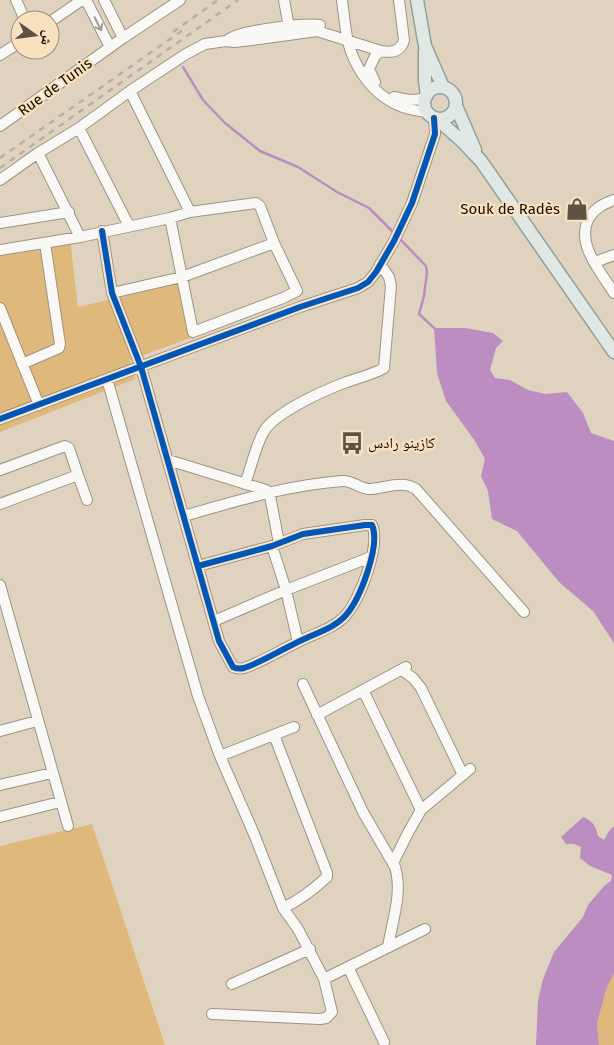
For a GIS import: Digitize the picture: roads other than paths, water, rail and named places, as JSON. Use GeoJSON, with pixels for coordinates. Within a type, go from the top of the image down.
{"type":"FeatureCollection","features":[{"type":"Feature","properties":{"kind":"main road"},"geometry":{"type":"LineString","coordinates":[[417,0],[424,41],[425,107],[481,161],[614,352]]}},
{"type":"Feature","properties":{"kind":"main road"},"geometry":{"type":"LineString","coordinates":[[424,41],[443,87]]}},
{"type":"Feature","properties":{"kind":"main road"},"geometry":{"type":"LineString","coordinates":[[426,97],[431,90],[443,87],[453,94],[456,106],[481,161]]}},
{"type":"Feature","properties":{"kind":"main road"},"geometry":{"type":"LineString","coordinates":[[433,116],[450,116],[456,106]]}},
{"type":"Feature","properties":{"kind":"street"},"geometry":{"type":"LineString","coordinates":[[60,15],[82,0]]}},
{"type":"Feature","properties":{"kind":"street"},"geometry":{"type":"LineString","coordinates":[[86,0],[110,47]]}},
{"type":"Feature","properties":{"kind":"street"},"geometry":{"type":"LineString","coordinates":[[104,0],[123,38]]}},
{"type":"Feature","properties":{"kind":"street","name":"Rue de Tunis"},"geometry":{"type":"LineString","coordinates":[[0,126],[110,47],[180,0]]}},
{"type":"Feature","properties":{"kind":"street"},"geometry":{"type":"LineString","coordinates":[[284,0],[289,31]]}},
{"type":"Feature","properties":{"kind":"street"},"geometry":{"type":"LineString","coordinates":[[0,419],[300,307],[358,288],[368,282],[400,229],[426,165],[435,134],[433,116],[404,107],[382,96],[358,67],[350,40],[342,0]]}},
{"type":"Feature","properties":{"kind":"street"},"geometry":{"type":"LineString","coordinates":[[0,180],[199,46],[226,41],[234,36],[289,31],[304,25],[322,25],[350,40],[381,51],[394,52],[403,45],[404,40],[399,0]]}},
{"type":"Feature","properties":{"kind":"street"},"geometry":{"type":"LineString","coordinates":[[381,51],[375,56],[369,69],[371,76],[379,87],[389,95],[399,99],[409,100],[426,97]]}},
{"type":"Feature","properties":{"kind":"street"},"geometry":{"type":"LineString","coordinates":[[130,91],[190,212]]}},
{"type":"Feature","properties":{"kind":"street"},"geometry":{"type":"LineString","coordinates":[[79,128],[129,226]]}},
{"type":"Feature","properties":{"kind":"street"},"geometry":{"type":"LineString","coordinates":[[38,153],[80,237]]}},
{"type":"Feature","properties":{"kind":"street"},"geometry":{"type":"LineString","coordinates":[[614,200],[598,208],[587,224],[584,233],[586,244],[614,292]]}},
{"type":"Feature","properties":{"kind":"street"},"geometry":{"type":"LineString","coordinates":[[0,250],[80,237],[190,212],[256,203],[260,206],[296,292],[194,332],[170,218]]}},
{"type":"Feature","properties":{"kind":"street"},"geometry":{"type":"LineString","coordinates":[[0,223],[69,212]]}},
{"type":"Feature","properties":{"kind":"street"},"geometry":{"type":"LineString","coordinates":[[102,231],[112,293],[141,367],[168,460],[198,566],[214,621],[225,654],[233,667],[237,669],[261,661],[336,624],[347,614],[367,576],[372,557],[374,528],[370,524],[304,534],[198,566]]}},
{"type":"Feature","properties":{"kind":"street"},"geometry":{"type":"LineString","coordinates":[[22,364],[59,348],[60,344],[45,243]]}},
{"type":"Feature","properties":{"kind":"street"},"geometry":{"type":"LineString","coordinates":[[112,293],[182,277],[274,243]]}},
{"type":"Feature","properties":{"kind":"street"},"geometry":{"type":"LineString","coordinates":[[596,262],[614,255]]}},
{"type":"Feature","properties":{"kind":"street"},"geometry":{"type":"LineString","coordinates":[[245,484],[263,432],[272,421],[284,412],[340,385],[384,368],[388,302],[391,286],[389,277],[380,264]]}},
{"type":"Feature","properties":{"kind":"street"},"geometry":{"type":"LineString","coordinates":[[1,314],[39,405]]}},
{"type":"Feature","properties":{"kind":"street"},"geometry":{"type":"LineString","coordinates":[[107,379],[195,687],[220,756],[254,834],[282,908],[310,949],[324,979],[332,1006],[332,1012],[326,1018],[320,1020],[212,1014]]}},
{"type":"Feature","properties":{"kind":"street"},"geometry":{"type":"LineString","coordinates":[[0,470],[65,446],[70,448],[87,500]]}},
{"type":"Feature","properties":{"kind":"street"},"geometry":{"type":"LineString","coordinates":[[168,460],[207,474],[262,489],[270,496],[276,544],[298,642]]}},
{"type":"Feature","properties":{"kind":"street"},"geometry":{"type":"LineString","coordinates":[[0,504],[78,474]]}},
{"type":"Feature","properties":{"kind":"street"},"geometry":{"type":"LineString","coordinates":[[184,516],[267,492],[344,481],[369,489],[403,484],[410,485],[416,489],[524,612]]}},
{"type":"Feature","properties":{"kind":"street"},"geometry":{"type":"LineString","coordinates":[[214,621],[286,590],[372,557]]}},
{"type":"Feature","properties":{"kind":"street"},"geometry":{"type":"LineString","coordinates":[[0,585],[68,826]]}},
{"type":"Feature","properties":{"kind":"street"},"geometry":{"type":"LineString","coordinates":[[317,715],[404,668],[420,688],[466,772],[421,810],[408,831],[393,863]]}},
{"type":"Feature","properties":{"kind":"street"},"geometry":{"type":"LineString","coordinates":[[303,684],[364,812],[393,863],[398,877],[399,888],[388,947]]}},
{"type":"Feature","properties":{"kind":"street"},"geometry":{"type":"LineString","coordinates":[[363,690],[421,810]]}},
{"type":"Feature","properties":{"kind":"street"},"geometry":{"type":"LineString","coordinates":[[0,731],[38,721]]}},
{"type":"Feature","properties":{"kind":"street"},"geometry":{"type":"LineString","coordinates":[[220,756],[294,727]]}},
{"type":"Feature","properties":{"kind":"street"},"geometry":{"type":"LineString","coordinates":[[274,735],[327,873],[327,877],[314,890],[298,901],[282,908]]}},
{"type":"Feature","properties":{"kind":"street"},"geometry":{"type":"LineString","coordinates":[[0,785],[52,773]]}},
{"type":"Feature","properties":{"kind":"street"},"geometry":{"type":"LineString","coordinates":[[0,817],[60,802]]}},
{"type":"Feature","properties":{"kind":"street"},"geometry":{"type":"LineString","coordinates":[[324,979],[425,928]]}},
{"type":"Feature","properties":{"kind":"street"},"geometry":{"type":"LineString","coordinates":[[232,984],[310,949]]}},
{"type":"Feature","properties":{"kind":"street"},"geometry":{"type":"LineString","coordinates":[[348,967],[384,1042]]}},
{"type":"Feature","properties":{"kind":"waterway"},"geometry":{"type":"LineString","coordinates":[[183,67],[203,100],[225,123],[260,151],[298,167],[337,192],[369,208],[394,233]]}},
{"type":"Feature","properties":{"kind":"waterway"},"geometry":{"type":"LineString","coordinates":[[399,238],[426,266],[424,296],[419,314],[434,328]]}},
{"type":"Feature","properties":{"kind":"railway"},"geometry":{"type":"LineString","coordinates":[[173,32],[218,0]]}},
{"type":"Feature","properties":{"kind":"railway"},"geometry":{"type":"LineString","coordinates":[[0,168],[238,0]]}},
{"type":"Feature","properties":{"kind":"railway"},"geometry":{"type":"LineString","coordinates":[[0,158],[183,30]]}},
{"type":"Feature","properties":{"kind":"place","name":"Souk de Radès"},"geometry":{"type":"Point","coordinates":[577,209]}},
{"type":"Feature","properties":{"kind":"place","name":"كازينو رادس"},"geometry":{"type":"Point","coordinates":[352,443]}}]}
